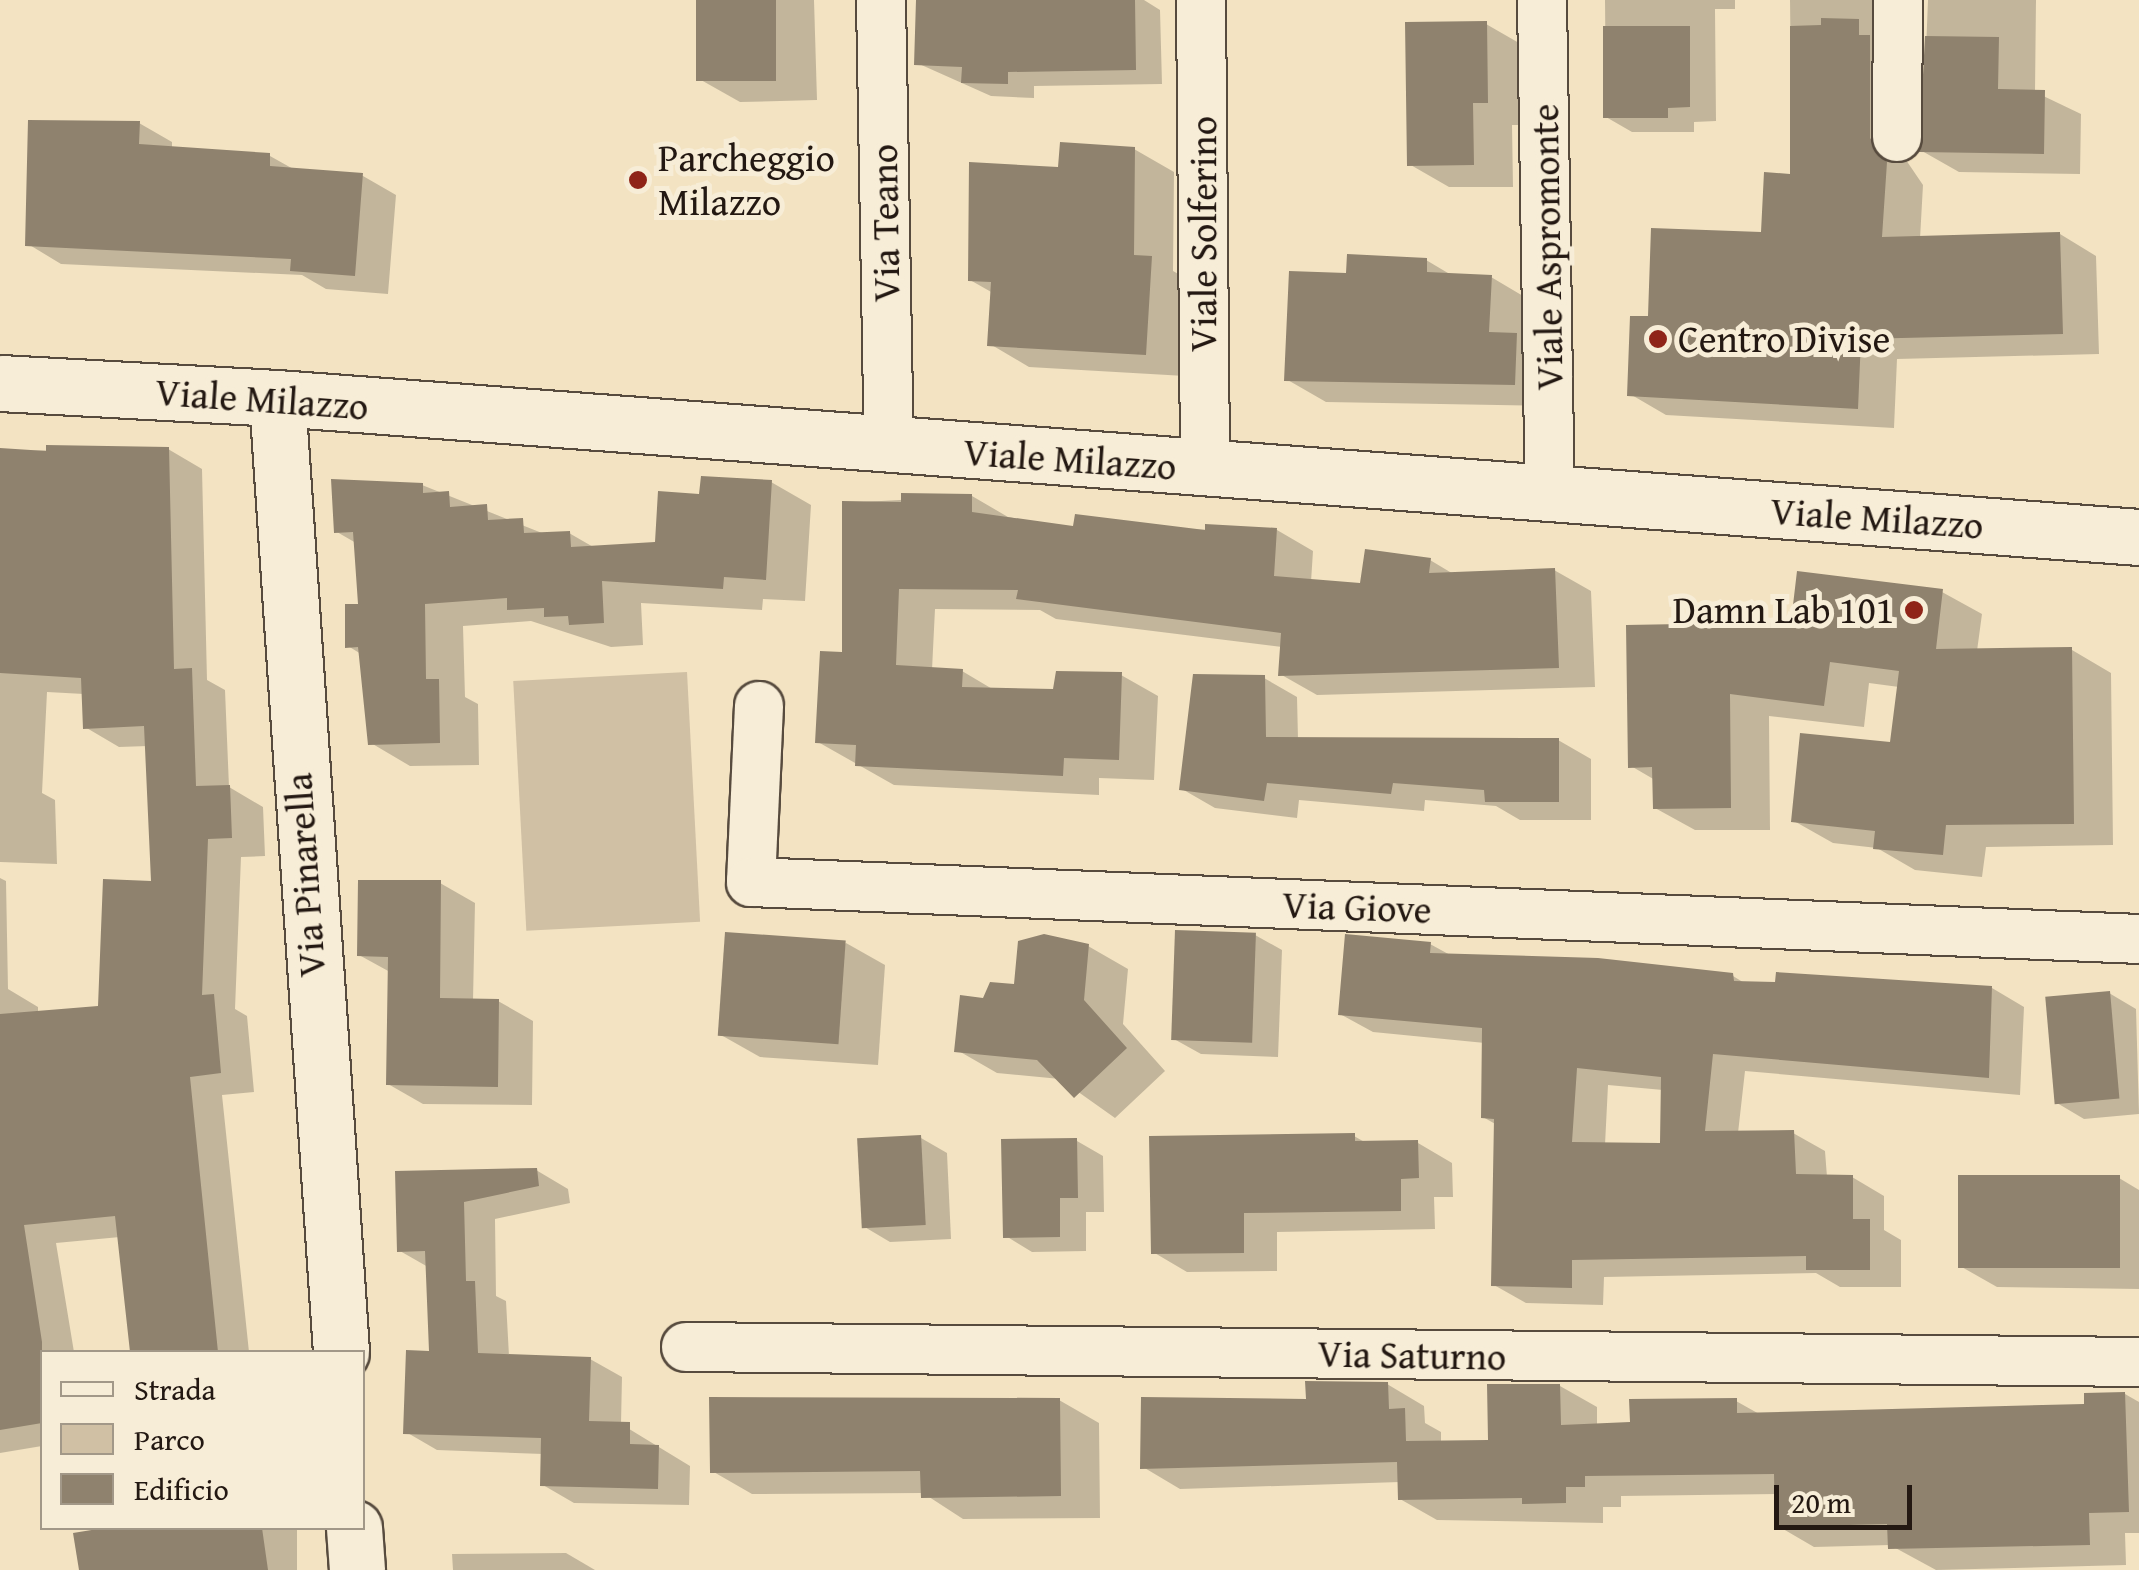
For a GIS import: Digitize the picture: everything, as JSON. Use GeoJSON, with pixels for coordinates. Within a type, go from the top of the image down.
{"type":"FeatureCollection","features":[{"type":"Feature","properties":{"kind":"street","name":"Via Teano"},"geometry":{"type":"LineString","coordinates":[[880,0],[889,446]]}},
{"type":"Feature","properties":{"kind":"street","name":"Viale Solferino"},"geometry":{"type":"LineString","coordinates":[[1201,0],[1205,468]]}},
{"type":"Feature","properties":{"kind":"street","name":"Viale Aspromonte"},"geometry":{"type":"LineString","coordinates":[[1542,0],[1550,494]]}},
{"type":"Feature","properties":{"kind":"street"},"geometry":{"type":"LineString","coordinates":[[1897,137],[1898,0]]}},
{"type":"Feature","properties":{"kind":"street","name":"Viale Milazzo"},"geometry":{"type":"LineString","coordinates":[[0,383],[277,398],[2139,537]]}},
{"type":"Feature","properties":{"kind":"street","name":"Via Pinarella"},"geometry":{"type":"LineString","coordinates":[[277,398],[341,1350]]}},
{"type":"Feature","properties":{"kind":"street","name":"Via Giove"},"geometry":{"type":"LineString","coordinates":[[759,706],[750,882],[2139,938]]}},
{"type":"Feature","properties":{"kind":"street","name":"Via Saturno"},"geometry":{"type":"LineString","coordinates":[[686,1347],[2139,1362]]}},
{"type":"Feature","properties":{"kind":"street"},"geometry":{"type":"LineString","coordinates":[[354,1530],[357,1570]]}},
{"type":"Feature","properties":{"kind":"green space"},"geometry":{"type":"Polygon","coordinates":[[[687,672],[700,922],[526,931],[513,681],[687,672]]]}},
{"type":"Feature","properties":{"kind":"building"},"geometry":{"type":"Polygon","coordinates":[[[696,0],[776,0],[776,81],[696,81],[696,0]]]}},
{"type":"Feature","properties":{"kind":"building"},"geometry":{"type":"Polygon","coordinates":[[[916,0],[1135,0],[1136,70],[1008,72],[1008,84],[961,83],[962,67],[914,65],[916,0]]]}},
{"type":"Feature","properties":{"kind":"building"},"geometry":{"type":"Polygon","coordinates":[[[1821,18],[1859,19],[1859,35],[1870,35],[1870,138],[1887,162],[1882,237],[2060,232],[2063,334],[1861,339],[1858,409],[1627,396],[1630,316],[1648,316],[1651,228],[1761,232],[1764,172],[1790,174],[1790,26],[1821,25],[1821,18]]]}},
{"type":"Feature","properties":{"kind":"building"},"geometry":{"type":"Polygon","coordinates":[[[1487,21],[1488,103],[1473,103],[1474,165],[1407,166],[1405,22],[1487,21]]]}},
{"type":"Feature","properties":{"kind":"building"},"geometry":{"type":"Polygon","coordinates":[[[1603,26],[1690,26],[1690,107],[1668,108],[1668,118],[1603,118],[1603,26]]]}},
{"type":"Feature","properties":{"kind":"building"},"geometry":{"type":"Polygon","coordinates":[[[1925,36],[1999,37],[1998,89],[2045,90],[2044,154],[1919,152],[1925,36]]]}},
{"type":"Feature","properties":{"kind":"building"},"geometry":{"type":"Polygon","coordinates":[[[28,120],[140,121],[139,144],[270,153],[270,166],[363,173],[355,276],[290,271],[291,259],[25,246],[28,120]]]}},
{"type":"Feature","properties":{"kind":"building"},"geometry":{"type":"Polygon","coordinates":[[[1060,142],[1135,147],[1134,255],[1152,256],[1146,355],[987,346],[991,282],[968,281],[969,162],[1058,167],[1060,142]]]}},
{"type":"Feature","properties":{"kind":"building"},"geometry":{"type":"Polygon","coordinates":[[[1347,254],[1427,258],[1427,272],[1492,275],[1489,332],[1517,333],[1515,385],[1284,381],[1289,271],[1346,273],[1347,254]]]}},
{"type":"Feature","properties":{"kind":"building"},"geometry":{"type":"Polygon","coordinates":[[[46,445],[169,447],[174,669],[192,668],[196,786],[230,785],[232,838],[208,839],[202,995],[214,994],[221,1073],[190,1077],[218,1350],[130,1350],[115,1216],[24,1225],[42,1342],[40,1423],[0,1430],[0,1014],[98,1006],[103,879],[151,881],[144,726],[83,729],[81,678],[0,673],[0,448],[46,451],[46,445]]]}},
{"type":"Feature","properties":{"kind":"building"},"geometry":{"type":"Polygon","coordinates":[[[701,476],[772,480],[766,580],[724,577],[723,589],[602,581],[604,623],[569,625],[568,616],[544,617],[544,608],[507,610],[507,598],[425,604],[426,679],[439,679],[440,743],[368,745],[358,647],[345,648],[345,604],[358,604],[353,532],[334,533],[331,479],[423,483],[423,493],[449,491],[450,507],[487,504],[488,520],[523,518],[524,533],[570,531],[571,547],[655,542],[658,491],[699,494],[701,476]]]}},
{"type":"Feature","properties":{"kind":"building"},"geometry":{"type":"Polygon","coordinates":[[[901,493],[972,494],[972,512],[1073,526],[1075,514],[1205,530],[1205,524],[1277,528],[1274,576],[1360,583],[1365,549],[1431,558],[1429,573],[1555,568],[1559,668],[1278,676],[1281,633],[1016,599],[1018,590],[899,589],[896,665],[963,669],[962,687],[1053,689],[1056,671],[1122,672],[1119,760],[1064,758],[1063,776],[855,766],[856,745],[815,743],[820,651],[842,652],[842,501],[901,502],[901,493]]]}},
{"type":"Feature","properties":{"kind":"building"},"geometry":{"type":"Polygon","coordinates":[[[1797,571],[1943,589],[1936,649],[2072,647],[2074,824],[1946,825],[1943,855],[1873,849],[1875,831],[1791,822],[1800,733],[1890,742],[1899,671],[1830,662],[1824,706],[1730,694],[1731,808],[1653,809],[1652,767],[1628,768],[1626,625],[1791,622],[1797,571]]]}},
{"type":"Feature","properties":{"kind":"building"},"geometry":{"type":"Polygon","coordinates":[[[1193,674],[1265,675],[1266,737],[1559,738],[1559,802],[1485,802],[1484,790],[1393,783],[1391,794],[1267,783],[1264,801],[1179,790],[1193,674]]]}},
{"type":"Feature","properties":{"kind":"building"},"geometry":{"type":"Polygon","coordinates":[[[358,880],[441,880],[440,998],[499,999],[498,1087],[386,1085],[388,957],[357,956],[358,880]]]}},
{"type":"Feature","properties":{"kind":"building"},"geometry":{"type":"Polygon","coordinates":[[[1175,930],[1256,933],[1252,1043],[1171,1040],[1175,930]]]}},
{"type":"Feature","properties":{"kind":"building"},"geometry":{"type":"Polygon","coordinates":[[[725,932],[846,940],[838,1044],[718,1036],[725,932]]]}},
{"type":"Feature","properties":{"kind":"building"},"geometry":{"type":"Polygon","coordinates":[[[1044,934],[1089,944],[1084,1000],[1127,1048],[1074,1098],[1037,1060],[954,1052],[960,995],[983,998],[990,982],[1014,984],[1018,941],[1044,934]]]}},
{"type":"Feature","properties":{"kind":"building"},"geometry":{"type":"Polygon","coordinates":[[[1345,934],[1431,942],[1430,953],[1598,958],[1733,973],[1734,981],[1775,982],[1776,972],[1992,986],[1989,1078],[1713,1054],[1705,1131],[1794,1130],[1796,1174],[1853,1175],[1853,1219],[1870,1219],[1870,1270],[1806,1270],[1806,1256],[1572,1260],[1572,1288],[1491,1286],[1494,1119],[1481,1118],[1482,1028],[1338,1015],[1345,934]],[[1577,1068],[1572,1142],[1660,1143],[1661,1077],[1577,1068]]]}},
{"type":"Feature","properties":{"kind":"building"},"geometry":{"type":"Polygon","coordinates":[[[2110,991],[2119,1099],[2055,1104],[2045,997],[2110,991]]]}},
{"type":"Feature","properties":{"kind":"building"},"geometry":{"type":"Polygon","coordinates":[[[1355,1133],[1355,1141],[1418,1140],[1419,1178],[1401,1179],[1401,1211],[1244,1213],[1244,1253],[1151,1254],[1149,1136],[1355,1133]]]}},
{"type":"Feature","properties":{"kind":"building"},"geometry":{"type":"Polygon","coordinates":[[[921,1135],[926,1225],[862,1228],[857,1138],[921,1135]]]}},
{"type":"Feature","properties":{"kind":"building"},"geometry":{"type":"Polygon","coordinates":[[[1077,1138],[1078,1198],[1060,1198],[1060,1237],[1003,1238],[1001,1139],[1077,1138]]]}},
{"type":"Feature","properties":{"kind":"building"},"geometry":{"type":"Polygon","coordinates":[[[537,1168],[539,1186],[464,1202],[466,1281],[475,1281],[478,1353],[591,1357],[589,1421],[630,1422],[630,1444],[659,1445],[658,1489],[540,1486],[541,1438],[403,1434],[406,1350],[429,1351],[425,1251],[397,1252],[395,1171],[537,1168]]]}},
{"type":"Feature","properties":{"kind":"building"},"geometry":{"type":"Polygon","coordinates":[[[1958,1175],[2120,1175],[2120,1268],[1958,1268],[1958,1175]]]}},
{"type":"Feature","properties":{"kind":"building"},"geometry":{"type":"Polygon","coordinates":[[[1305,1381],[1388,1382],[1389,1409],[1405,1408],[1406,1441],[1488,1440],[1487,1384],[1560,1384],[1561,1425],[1630,1422],[1629,1399],[1737,1398],[1737,1413],[2084,1404],[2084,1393],[2125,1392],[2129,1512],[2089,1513],[2090,1545],[1888,1549],[1887,1524],[1775,1527],[1774,1474],[1585,1476],[1585,1487],[1566,1487],[1566,1503],[1522,1504],[1522,1498],[1398,1500],[1397,1462],[1140,1469],[1141,1397],[1306,1399],[1305,1381]]]}},
{"type":"Feature","properties":{"kind":"building"},"geometry":{"type":"Polygon","coordinates":[[[709,1397],[1060,1398],[1061,1496],[921,1498],[920,1471],[710,1473],[709,1397]]]}},
{"type":"Feature","properties":{"kind":"building"},"geometry":{"type":"Polygon","coordinates":[[[262,1530],[268,1570],[79,1570],[73,1533],[262,1530]]]}},
{"type":"Feature","properties":{"kind":"place","name":"Parcheggio Milazzo"},"geometry":{"type":"Point","coordinates":[638,180]}},
{"type":"Feature","properties":{"kind":"place","name":"Centro Divise"},"geometry":{"type":"Point","coordinates":[1658,339]}},
{"type":"Feature","properties":{"kind":"place","name":"Damn Lab 101"},"geometry":{"type":"Point","coordinates":[1914,610]}}]}
